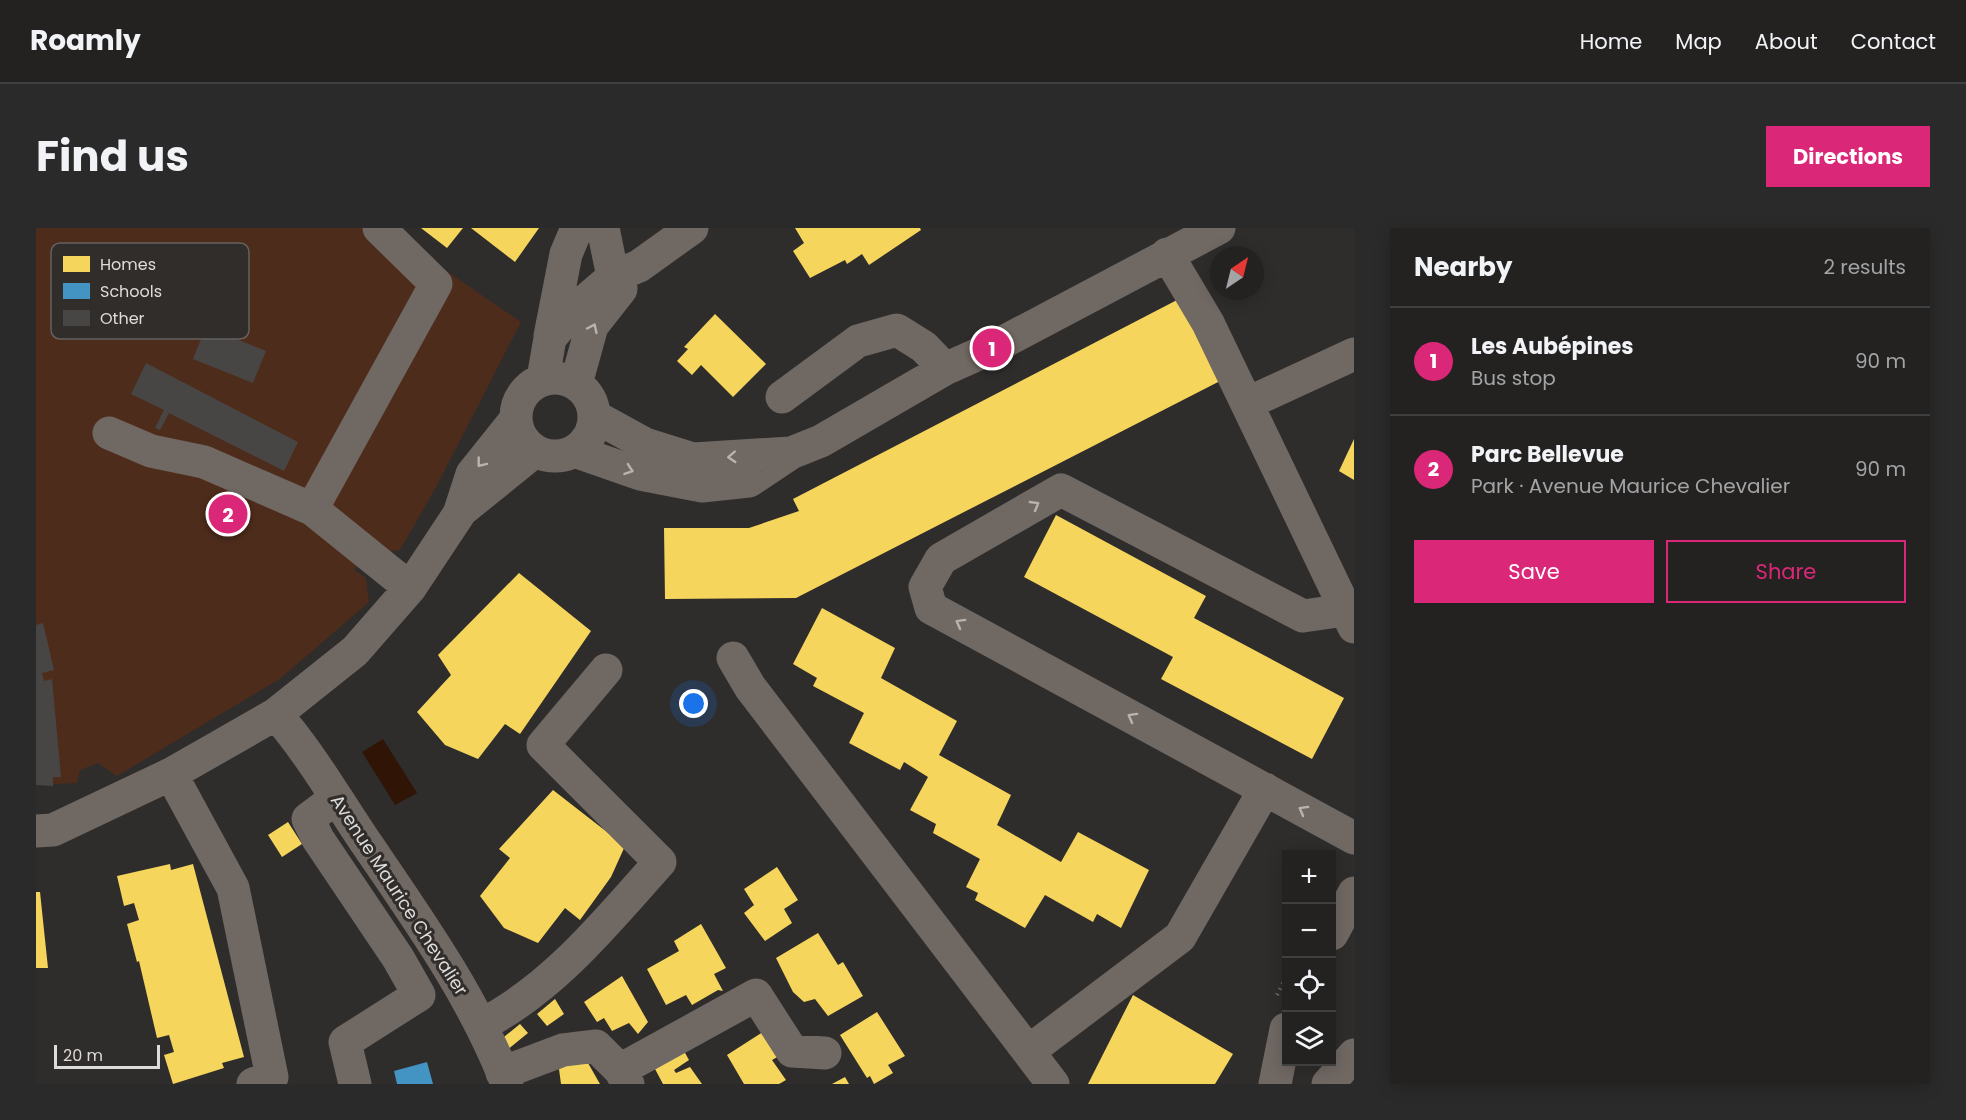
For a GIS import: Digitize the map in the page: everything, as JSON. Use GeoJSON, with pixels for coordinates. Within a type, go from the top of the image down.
{"type":"FeatureCollection","features":[{"type":"Feature","properties":{"kind":"street"},"geometry":{"type":"LineString","coordinates":[[312,509],[436,284],[379,228]]}},
{"type":"Feature","properties":{"kind":"street"},"geometry":{"type":"LineString","coordinates":[[543,379],[566,254],[577,228]]}},
{"type":"Feature","properties":{"kind":"street"},"geometry":{"type":"LineString","coordinates":[[603,228],[626,272]]}},
{"type":"Feature","properties":{"kind":"street"},"geometry":{"type":"LineString","coordinates":[[550,338],[572,312],[626,272],[692,228]]}},
{"type":"Feature","properties":{"kind":"street"},"geometry":{"type":"LineString","coordinates":[[574,451],[640,474],[702,486],[749,481],[791,453],[821,441],[945,369],[992,348],[1219,228]]}},
{"type":"Feature","properties":{"kind":"street"},"geometry":{"type":"LineString","coordinates":[[1167,254],[1208,323],[1248,403],[1349,619],[1303,616],[1061,490],[941,559],[925,587],[932,608],[1354,838]]}},
{"type":"Feature","properties":{"kind":"street"},"geometry":{"type":"LineString","coordinates":[[576,384],[592,326],[626,272]]}},
{"type":"Feature","properties":{"kind":"street"},"geometry":{"type":"LineString","coordinates":[[782,397],[818,368],[858,341],[897,330],[924,347],[945,369]]}},
{"type":"Feature","properties":{"kind":"street"},"geometry":{"type":"LineString","coordinates":[[1248,403],[1354,354]]}},
{"type":"Feature","properties":{"kind":"street"},"geometry":{"type":"LineString","coordinates":[[566,378],[576,384],[589,398],[594,416],[589,437],[574,451],[561,456],[548,456],[535,451],[525,443],[518,431],[517,406],[522,394],[531,385],[543,379],[566,378]]}},
{"type":"Feature","properties":{"kind":"street"},"geometry":{"type":"LineString","coordinates":[[594,416],[645,444],[693,459],[791,453]]}},
{"type":"Feature","properties":{"kind":"street"},"geometry":{"type":"LineString","coordinates":[[36,831],[53,830],[171,774],[276,714],[356,651],[410,588],[459,514],[472,474],[516,419]]}},
{"type":"Feature","properties":{"kind":"street"},"geometry":{"type":"LineString","coordinates":[[109,433],[151,451],[204,462],[312,509],[410,588]]}},
{"type":"Feature","properties":{"kind":"street"},"geometry":{"type":"LineString","coordinates":[[459,514],[535,451]]}},
{"type":"Feature","properties":{"kind":"street"},"geometry":{"type":"LineString","coordinates":[[733,658],[750,687],[1053,1084]]}},
{"type":"Feature","properties":{"kind":"street"},"geometry":{"type":"LineString","coordinates":[[481,1025],[506,1012],[575,957],[660,862],[543,745],[606,670]]}},
{"type":"Feature","properties":{"kind":"street","name":"Avenue Maurice Chevalier"},"geometry":{"type":"LineString","coordinates":[[276,714],[302,743],[336,798],[418,918],[481,1025],[505,1078]]}},
{"type":"Feature","properties":{"kind":"street"},"geometry":{"type":"LineString","coordinates":[[171,774],[233,888],[272,1077],[254,1084]]}},
{"type":"Feature","properties":{"kind":"street"},"geometry":{"type":"LineString","coordinates":[[1029,1051],[1179,937],[1264,789]]}},
{"type":"Feature","properties":{"kind":"street"},"geometry":{"type":"LineString","coordinates":[[336,798],[308,819],[318,839],[398,958],[419,995],[345,1042],[355,1084]]}},
{"type":"Feature","properties":{"kind":"street"},"geometry":{"type":"LineString","coordinates":[[1336,927],[1354,893]]}},
{"type":"Feature","properties":{"kind":"street"},"geometry":{"type":"LineString","coordinates":[[505,1078],[563,1050],[596,1046],[624,1077],[756,995],[792,1051],[825,1053]]}},
{"type":"Feature","properties":{"kind":"street"},"geometry":{"type":"LineString","coordinates":[[1275,1084],[1282,1052]]}},
{"type":"Feature","properties":{"kind":"street"},"geometry":{"type":"LineString","coordinates":[[1328,1084],[1354,1055]]}},
{"type":"Feature","properties":{"kind":"shaded area"},"geometry":{"type":"Polygon","coordinates":[[[36,228],[396,228],[394,235],[521,322],[436,487],[400,550],[366,553],[354,570],[366,578],[369,602],[281,678],[117,776],[98,763],[80,770],[77,783],[36,785],[36,228]]]}},
{"type":"Feature","properties":{"kind":"shaded area"},"geometry":{"type":"Polygon","coordinates":[[[383,739],[417,793],[395,805],[362,752],[383,739]]]}},
{"type":"Feature","properties":{"kind":"building: Homes"},"geometry":{"type":"Polygon","coordinates":[[[421,228],[463,228],[447,248],[421,228]]]}},
{"type":"Feature","properties":{"kind":"building: Homes"},"geometry":{"type":"Polygon","coordinates":[[[471,228],[539,228],[515,262],[471,228]]]}},
{"type":"Feature","properties":{"kind":"building: Homes"},"geometry":{"type":"Polygon","coordinates":[[[795,228],[920,228],[921,230],[869,265],[862,254],[847,264],[845,260],[810,278],[793,251],[804,243],[795,228]]]}},
{"type":"Feature","properties":{"kind":"building: Homes"},"geometry":{"type":"Polygon","coordinates":[[[1177,300],[1222,380],[796,598],[665,599],[664,528],[749,528],[799,511],[793,499],[1177,300]]]}},
{"type":"Feature","properties":{"kind":"building: Homes"},"geometry":{"type":"Polygon","coordinates":[[[715,314],[766,364],[733,397],[701,365],[692,375],[677,361],[688,349],[684,347],[715,314]]]}},
{"type":"Feature","properties":{"kind":"building: Homes"},"geometry":{"type":"Polygon","coordinates":[[[1354,439],[1354,480],[1339,471],[1354,439]]]}},
{"type":"Feature","properties":{"kind":"building: Homes"},"geometry":{"type":"Polygon","coordinates":[[[1056,515],[1206,596],[1194,618],[1344,698],[1312,759],[1161,679],[1173,657],[1024,577],[1056,515]]]}},
{"type":"Feature","properties":{"kind":"building: Homes"},"geometry":{"type":"Polygon","coordinates":[[[519,573],[591,631],[520,734],[505,724],[478,759],[445,745],[417,712],[451,675],[438,655],[519,573]]]}},
{"type":"Feature","properties":{"kind":"building: Homes"},"geometry":{"type":"Polygon","coordinates":[[[822,608],[895,648],[881,678],[957,721],[939,755],[1011,795],[997,825],[1061,862],[1078,832],[1149,870],[1121,928],[1097,914],[1093,922],[1045,895],[1025,928],[975,900],[978,893],[966,887],[980,859],[933,833],[936,824],[910,810],[928,777],[904,762],[900,770],[849,743],[864,713],[813,686],[817,678],[793,664],[822,608]]]}},
{"type":"Feature","properties":{"kind":"building: Homes"},"geometry":{"type":"Polygon","coordinates":[[[553,790],[625,846],[611,877],[580,920],[565,908],[538,943],[504,928],[480,896],[510,858],[499,849],[553,790]]]}},
{"type":"Feature","properties":{"kind":"building: Homes"},"geometry":{"type":"Polygon","coordinates":[[[288,822],[302,844],[282,857],[268,835],[288,822]]]}},
{"type":"Feature","properties":{"kind":"building: Homes"},"geometry":{"type":"Polygon","coordinates":[[[170,864],[171,870],[193,864],[244,1057],[222,1063],[224,1068],[173,1084],[164,1055],[174,1052],[169,1035],[157,1038],[139,961],[137,962],[127,924],[139,920],[134,903],[124,906],[117,876],[170,864]]]}},
{"type":"Feature","properties":{"kind":"building: Homes"},"geometry":{"type":"Polygon","coordinates":[[[777,867],[798,900],[784,909],[792,923],[765,941],[744,913],[754,905],[744,889],[777,867]]]}},
{"type":"Feature","properties":{"kind":"building: Homes"},"geometry":{"type":"Polygon","coordinates":[[[36,892],[40,892],[48,968],[36,968],[36,892]]]}},
{"type":"Feature","properties":{"kind":"building: Homes"},"geometry":{"type":"Polygon","coordinates":[[[701,924],[726,968],[714,974],[723,991],[718,990],[692,1005],[686,995],[666,1005],[647,969],[679,951],[674,941],[701,924]]]}},
{"type":"Feature","properties":{"kind":"building: Homes"},"geometry":{"type":"Polygon","coordinates":[[[818,933],[838,965],[843,962],[863,996],[828,1016],[815,999],[804,1002],[793,992],[776,958],[818,933]]]}},
{"type":"Feature","properties":{"kind":"building: Homes"},"geometry":{"type":"Polygon","coordinates":[[[622,976],[648,1022],[638,1034],[629,1023],[612,1031],[604,1018],[597,1022],[584,1002],[622,976]]]}},
{"type":"Feature","properties":{"kind":"building: Homes"},"geometry":{"type":"Polygon","coordinates":[[[1133,995],[1233,1054],[1215,1084],[1088,1084],[1133,995]]]}},
{"type":"Feature","properties":{"kind":"building: Homes"},"geometry":{"type":"Polygon","coordinates":[[[555,999],[564,1014],[547,1026],[537,1014],[555,999]]]}},
{"type":"Feature","properties":{"kind":"building: Homes"},"geometry":{"type":"Polygon","coordinates":[[[877,1012],[905,1056],[888,1065],[893,1073],[874,1084],[870,1076],[867,1078],[840,1035],[877,1012]]]}},
{"type":"Feature","properties":{"kind":"building: Homes"},"geometry":{"type":"Polygon","coordinates":[[[520,1024],[528,1033],[507,1050],[499,1041],[520,1024]]]}},
{"type":"Feature","properties":{"kind":"building: Homes"},"geometry":{"type":"Polygon","coordinates":[[[766,1030],[781,1055],[772,1060],[786,1080],[779,1084],[744,1084],[727,1055],[766,1030]]]}},
{"type":"Feature","properties":{"kind":"building: Homes"},"geometry":{"type":"Polygon","coordinates":[[[684,1051],[689,1060],[674,1070],[676,1073],[690,1067],[702,1084],[663,1084],[655,1069],[684,1051]]]}},
{"type":"Feature","properties":{"kind":"building: Homes"},"geometry":{"type":"Polygon","coordinates":[[[584,1056],[600,1084],[561,1084],[559,1069],[584,1056]]]}},
{"type":"Feature","properties":{"kind":"building: Homes"},"geometry":{"type":"Polygon","coordinates":[[[845,1077],[849,1084],[832,1084],[845,1077]]]}},
{"type":"Feature","properties":{"kind":"building: Schools"},"geometry":{"type":"Polygon","coordinates":[[[427,1062],[433,1084],[397,1084],[394,1071],[427,1062]]]}},
{"type":"Feature","properties":{"kind":"building: Other"},"geometry":{"type":"Polygon","coordinates":[[[201,339],[236,339],[266,351],[253,383],[193,359],[201,339]]]}},
{"type":"Feature","properties":{"kind":"building: Other"},"geometry":{"type":"Polygon","coordinates":[[[146,363],[298,442],[284,471],[169,413],[160,430],[155,428],[164,410],[131,394],[146,363]]]}},
{"type":"Feature","properties":{"kind":"building: Other"},"geometry":{"type":"Polygon","coordinates":[[[43,623],[54,670],[42,673],[44,681],[52,679],[61,777],[53,777],[53,786],[36,785],[36,625],[43,623]]]}},
{"type":"Feature","properties":{"kind":"place","name":"Les Aubépines"},"geometry":{"type":"Point","coordinates":[992,348]}},
{"type":"Feature","properties":{"kind":"place","name":"Parc Bellevue"},"geometry":{"type":"Point","coordinates":[228,514]}}]}
